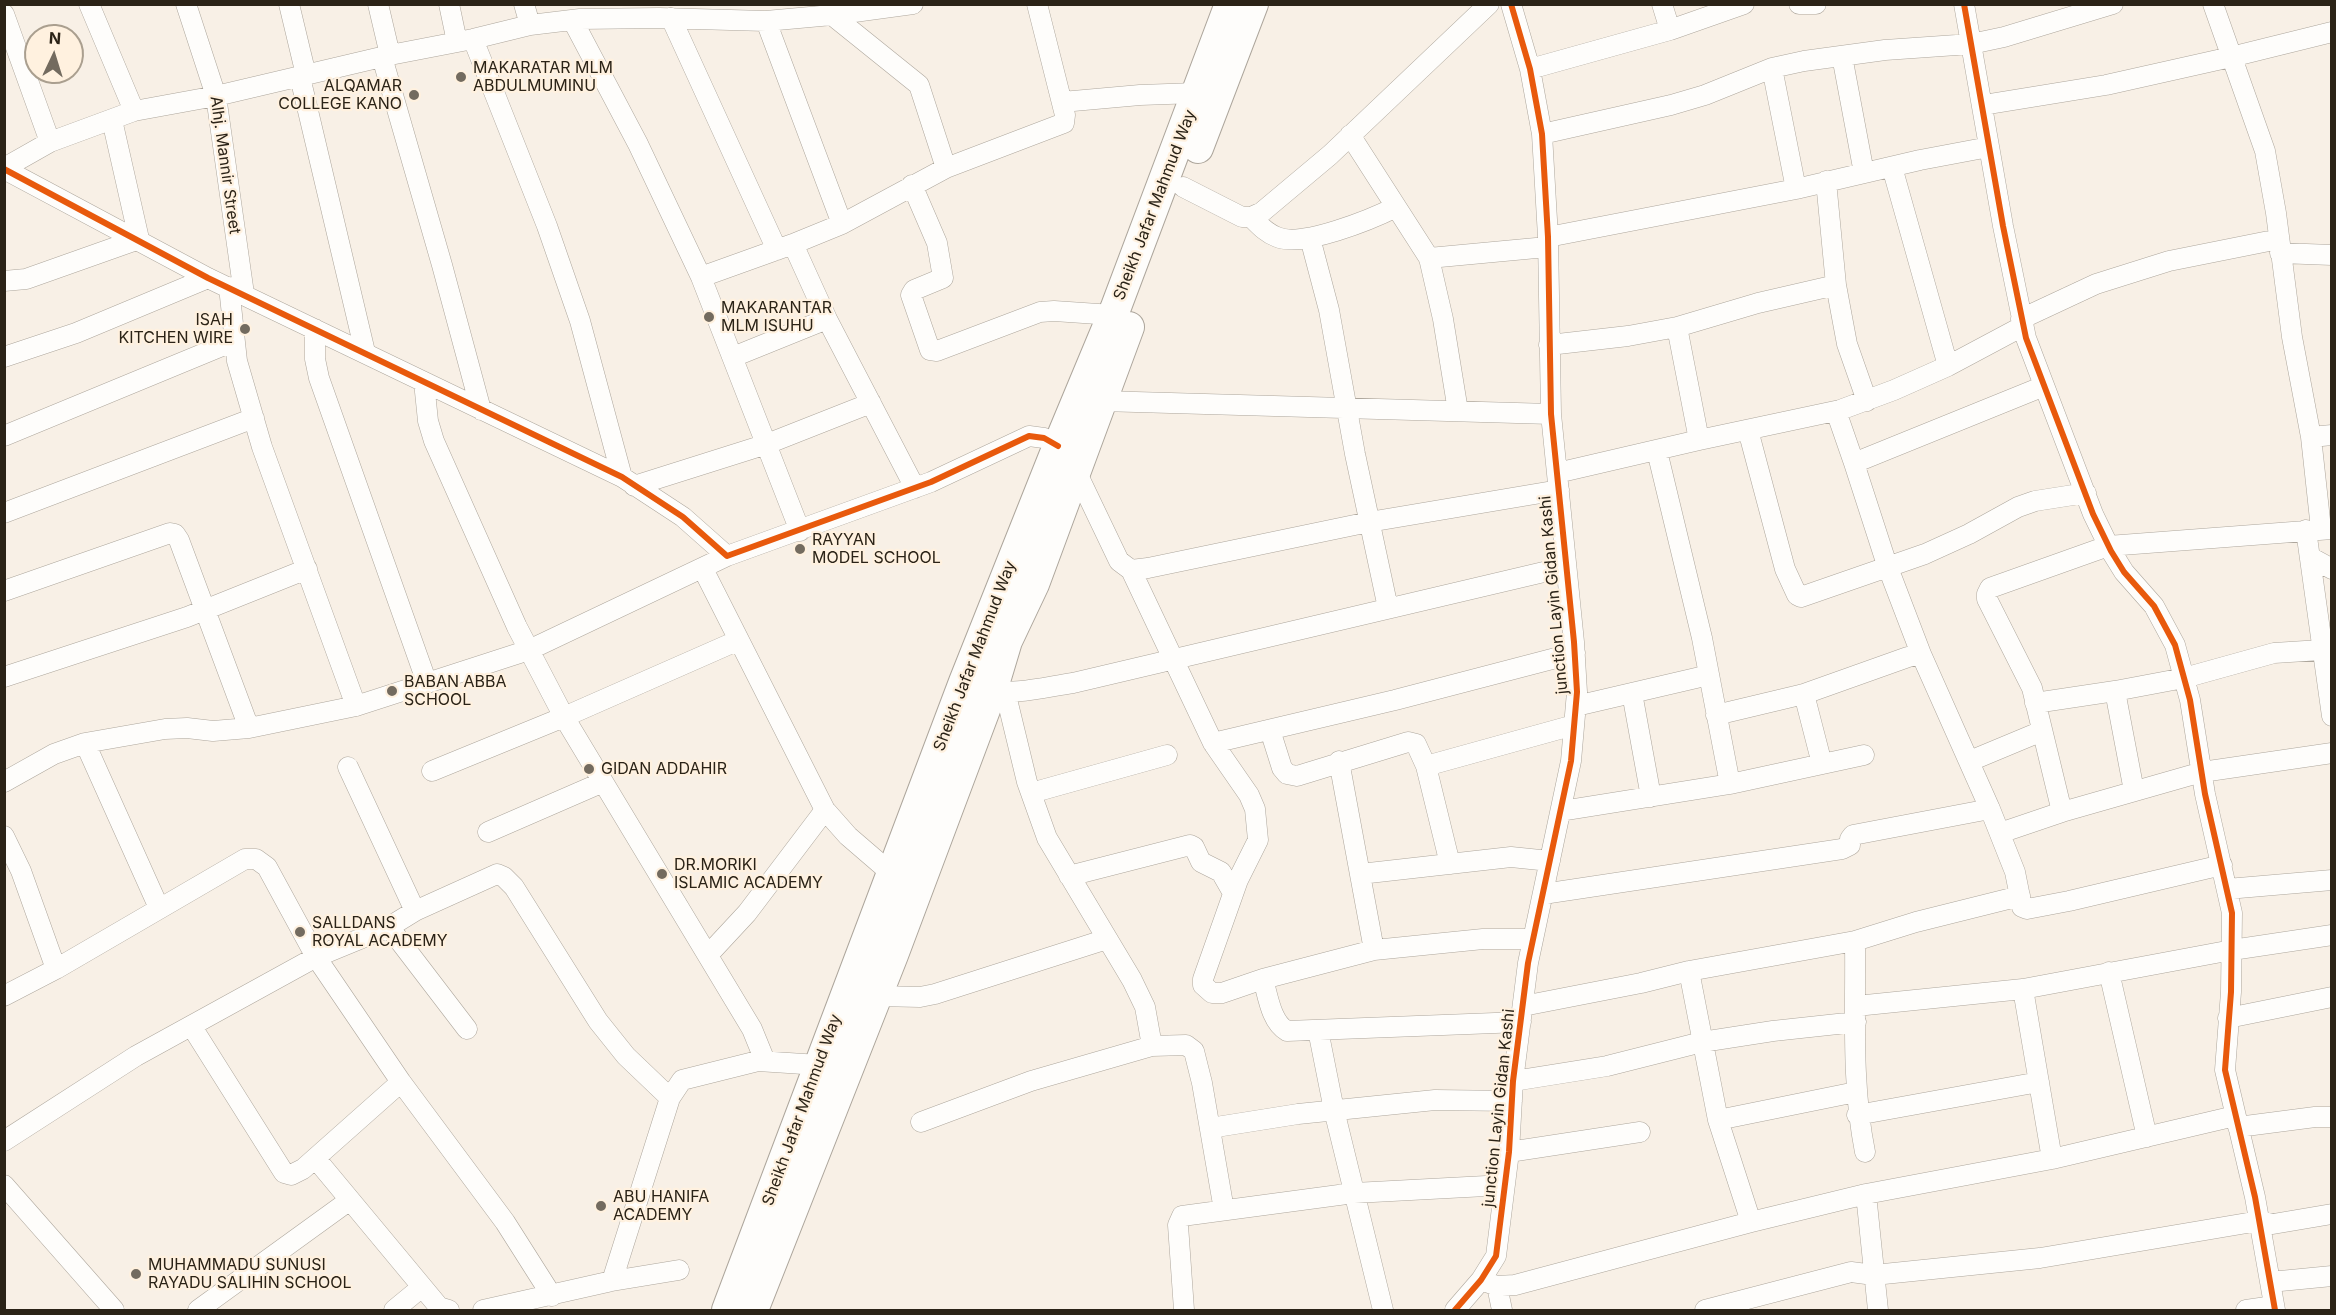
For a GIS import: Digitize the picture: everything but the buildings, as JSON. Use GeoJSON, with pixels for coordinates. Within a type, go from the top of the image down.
{"type":"FeatureCollection","features":[{"type":"Feature","properties":{"kind":"main road","name":"Sheikh Jafar Mahmud Way"},"geometry":{"type":"LineString","coordinates":[[753,1311],[877,996],[987,688],[1113,315],[1230,4]]}},
{"type":"Feature","properties":{"kind":"main road","name":"Sheikh Jafar Mahmud Way"},"geometry":{"type":"LineString","coordinates":[[1066,458],[1101,401],[1253,4]]}},
{"type":"Feature","properties":{"kind":"main road","name":"Sheikh Jafar Mahmud Way"},"geometry":{"type":"LineString","coordinates":[[727,1311],[891,873],[987,688]]}},
{"type":"Feature","properties":{"kind":"street"},"geometry":{"type":"LineString","coordinates":[[89,4],[134,111]]}},
{"type":"Feature","properties":{"kind":"street","name":"Alhj. Mannir Street"},"geometry":{"type":"LineString","coordinates":[[186,4],[216,96],[236,291],[234,340],[237,361],[262,447],[356,706]]}},
{"type":"Feature","properties":{"kind":"street"},"geometry":{"type":"LineString","coordinates":[[289,4],[364,352]]}},
{"type":"Feature","properties":{"kind":"street"},"geometry":{"type":"LineString","coordinates":[[378,4],[386,56],[481,410]]}},
{"type":"Feature","properties":{"kind":"street"},"geometry":{"type":"LineString","coordinates":[[449,4],[547,226],[580,321],[628,482]]}},
{"type":"Feature","properties":{"kind":"street"},"geometry":{"type":"LineString","coordinates":[[524,4],[530,25]]}},
{"type":"Feature","properties":{"kind":"street"},"geometry":{"type":"LineString","coordinates":[[4,168],[50,142],[134,111],[216,96],[576,15],[662,14],[766,21],[805,11],[832,15],[877,7],[913,4]]}},
{"type":"Feature","properties":{"kind":"street"},"geometry":{"type":"LineString","coordinates":[[701,277],[842,224],[946,168],[1064,123],[1065,115],[1037,4]]}},
{"type":"Feature","properties":{"kind":"street"},"geometry":{"type":"LineString","coordinates":[[1183,188],[1242,217],[1251,217],[1262,212],[1350,135],[1489,4]]}},
{"type":"Feature","properties":{"kind":"street","name":"junction Layin Gidan Kashi"},"geometry":{"type":"LineString","coordinates":[[1455,1311],[1489,1283],[1496,1256],[1509,1152],[1513,1081],[1522,1014],[1533,939],[1571,761],[1575,716],[1575,653],[1551,414],[1542,134],[1530,69],[1511,4]]}},
{"type":"Feature","properties":{"kind":"street"},"geometry":{"type":"LineString","coordinates":[[1662,4],[1670,30]]}},
{"type":"Feature","properties":{"kind":"street"},"geometry":{"type":"LineString","coordinates":[[1530,69],[1670,30],[1744,4]]}},
{"type":"Feature","properties":{"kind":"street"},"geometry":{"type":"LineString","coordinates":[[1799,4],[1816,4]]}},
{"type":"Feature","properties":{"kind":"street"},"geometry":{"type":"LineString","coordinates":[[1964,4],[2022,323],[2085,493],[2108,546],[2124,572],[2154,606],[2175,645],[2190,700],[2202,772],[2232,914],[2225,1071],[2259,1221],[2274,1308],[2246,1311]]}},
{"type":"Feature","properties":{"kind":"street"},"geometry":{"type":"LineString","coordinates":[[1542,134],[1671,105],[1705,95],[1772,68],[1804,61],[1886,50],[1971,44],[2004,37],[2114,4]]}},
{"type":"Feature","properties":{"kind":"street"},"geometry":{"type":"LineString","coordinates":[[2213,4],[2265,151],[2303,402],[2311,437],[2320,529],[2310,557],[2331,716]]}},
{"type":"Feature","properties":{"kind":"street"},"geometry":{"type":"LineString","coordinates":[[4,14],[50,142]]}},
{"type":"Feature","properties":{"kind":"street"},"geometry":{"type":"LineString","coordinates":[[662,14],[785,247],[827,319],[915,488]]}},
{"type":"Feature","properties":{"kind":"street"},"geometry":{"type":"LineString","coordinates":[[576,15],[701,277],[800,531]]}},
{"type":"Feature","properties":{"kind":"street"},"geometry":{"type":"LineString","coordinates":[[832,15],[919,85],[946,168]]}},
{"type":"Feature","properties":{"kind":"street"},"geometry":{"type":"LineString","coordinates":[[766,21],[842,224]]}},
{"type":"Feature","properties":{"kind":"street"},"geometry":{"type":"LineString","coordinates":[[1983,105],[2106,85],[2331,32]]}},
{"type":"Feature","properties":{"kind":"street"},"geometry":{"type":"LineString","coordinates":[[1842,56],[1864,173]]}},
{"type":"Feature","properties":{"kind":"street"},"geometry":{"type":"LineString","coordinates":[[1772,68],[1796,189]]}},
{"type":"Feature","properties":{"kind":"street"},"geometry":{"type":"LineString","coordinates":[[1062,102],[1196,93]]}},
{"type":"Feature","properties":{"kind":"street"},"geometry":{"type":"LineString","coordinates":[[112,120],[139,239]]}},
{"type":"Feature","properties":{"kind":"street"},"geometry":{"type":"LineString","coordinates":[[1350,135],[1429,258],[1443,319],[1458,411]]}},
{"type":"Feature","properties":{"kind":"street"},"geometry":{"type":"LineString","coordinates":[[1429,258],[1547,242],[1796,189],[1892,166],[1989,147]]}},
{"type":"Feature","properties":{"kind":"street"},"geometry":{"type":"LineString","coordinates":[[1892,166],[1948,366]]}},
{"type":"Feature","properties":{"kind":"street"},"geometry":{"type":"LineString","coordinates":[[4,168],[208,278],[628,482],[683,517],[727,556]]}},
{"type":"Feature","properties":{"kind":"street"},"geometry":{"type":"LineString","coordinates":[[1826,181],[1836,285],[1847,344],[1867,401]]}},
{"type":"Feature","properties":{"kind":"street"},"geometry":{"type":"LineString","coordinates":[[912,185],[937,243],[943,278],[914,290],[911,295],[930,350],[937,351],[1040,312],[1054,310],[1113,315]]}},
{"type":"Feature","properties":{"kind":"street"},"geometry":{"type":"LineString","coordinates":[[1251,217],[1263,229],[1276,237],[1310,238],[1374,218],[1396,207]]}},
{"type":"Feature","properties":{"kind":"street"},"geometry":{"type":"LineString","coordinates":[[1310,238],[1329,310],[1369,522],[1388,608]]}},
{"type":"Feature","properties":{"kind":"street"},"geometry":{"type":"LineString","coordinates":[[4,281],[26,279],[139,239]]}},
{"type":"Feature","properties":{"kind":"street"},"geometry":{"type":"LineString","coordinates":[[1131,570],[1558,482],[1700,440],[1836,411],[1867,401],[1948,366],[2096,284],[2169,261],[2279,246],[2331,255]]}},
{"type":"Feature","properties":{"kind":"street"},"geometry":{"type":"LineString","coordinates":[[4,357],[76,333],[208,278]]}},
{"type":"Feature","properties":{"kind":"street"},"geometry":{"type":"LineString","coordinates":[[1550,345],[1628,336],[1677,327],[1758,303],[1836,285]]}},
{"type":"Feature","properties":{"kind":"street"},"geometry":{"type":"LineString","coordinates":[[733,357],[827,319]]}},
{"type":"Feature","properties":{"kind":"street"},"geometry":{"type":"LineString","coordinates":[[1677,327],[1700,440]]}},
{"type":"Feature","properties":{"kind":"street"},"geometry":{"type":"LineString","coordinates":[[315,329],[315,359],[319,378],[427,683]]}},
{"type":"Feature","properties":{"kind":"street"},"geometry":{"type":"LineString","coordinates":[[4,436],[234,340]]}},
{"type":"Feature","properties":{"kind":"street"},"geometry":{"type":"LineString","coordinates":[[424,382],[428,421],[434,441],[528,650],[564,717],[752,1029],[765,1061]]}},
{"type":"Feature","properties":{"kind":"street"},"geometry":{"type":"LineString","coordinates":[[1854,463],[2044,386]]}},
{"type":"Feature","properties":{"kind":"street"},"geometry":{"type":"LineString","coordinates":[[1101,401],[1551,414]]}},
{"type":"Feature","properties":{"kind":"street"},"geometry":{"type":"LineString","coordinates":[[628,482],[766,444],[871,403]]}},
{"type":"Feature","properties":{"kind":"street"},"geometry":{"type":"LineString","coordinates":[[1836,411],[1887,565],[1921,654],[1990,808],[2015,872],[2022,907],[2027,909],[2069,901],[2222,865]]}},
{"type":"Feature","properties":{"kind":"street"},"geometry":{"type":"LineString","coordinates":[[4,513],[254,418]]}},
{"type":"Feature","properties":{"kind":"street"},"geometry":{"type":"LineString","coordinates":[[1748,430],[1785,569],[1797,595],[1801,597],[1887,565],[1925,554],[1969,534],[2018,507],[2036,501],[2085,493]]}},
{"type":"Feature","properties":{"kind":"street"},"geometry":{"type":"LineString","coordinates":[[2311,437],[2331,435]]}},
{"type":"Feature","properties":{"kind":"street"},"geometry":{"type":"LineString","coordinates":[[4,782],[54,754],[85,743],[165,729],[186,728],[213,731],[249,728],[356,706],[528,650],[727,556],[915,488],[1029,436],[1044,438],[1066,458],[1119,561],[1131,570],[1214,743],[1249,795],[1255,809],[1258,840],[1233,893],[1203,985],[1212,993],[1222,993],[1263,979],[1374,950],[1482,939],[1533,939]]}},
{"type":"Feature","properties":{"kind":"street"},"geometry":{"type":"LineString","coordinates":[[1657,451],[1709,675],[1730,784]]}},
{"type":"Feature","properties":{"kind":"street"},"geometry":{"type":"LineString","coordinates":[[2062,812],[2032,688],[1987,599],[1990,588],[2108,546],[2320,529]]}},
{"type":"Feature","properties":{"kind":"street"},"geometry":{"type":"LineString","coordinates":[[4,591],[170,533],[175,534],[249,728]]}},
{"type":"Feature","properties":{"kind":"street"},"geometry":{"type":"LineString","coordinates":[[2310,557],[2331,569]]}},
{"type":"Feature","properties":{"kind":"street"},"geometry":{"type":"LineString","coordinates":[[1152,1046],[1145,1007],[1124,966],[1047,838],[1031,793],[987,688],[1073,683],[1565,567]]}},
{"type":"Feature","properties":{"kind":"street"},"geometry":{"type":"LineString","coordinates":[[4,677],[205,610],[307,569]]}},
{"type":"Feature","properties":{"kind":"street"},"geometry":{"type":"LineString","coordinates":[[703,569],[825,810],[848,836],[891,873]]}},
{"type":"Feature","properties":{"kind":"street"},"geometry":{"type":"LineString","coordinates":[[432,771],[564,717],[739,640]]}},
{"type":"Feature","properties":{"kind":"street"},"geometry":{"type":"LineString","coordinates":[[2035,703],[2184,678],[2274,653],[2322,650]]}},
{"type":"Feature","properties":{"kind":"street"},"geometry":{"type":"LineString","coordinates":[[1214,743],[1395,700],[1575,653]]}},
{"type":"Feature","properties":{"kind":"street"},"geometry":{"type":"LineString","coordinates":[[1716,716],[1804,694],[1921,654]]}},
{"type":"Feature","properties":{"kind":"street"},"geometry":{"type":"LineString","coordinates":[[1426,766],[1575,716],[1632,693],[1709,675]]}},
{"type":"Feature","properties":{"kind":"street"},"geometry":{"type":"LineString","coordinates":[[2115,691],[2134,791]]}},
{"type":"Feature","properties":{"kind":"street"},"geometry":{"type":"LineString","coordinates":[[1632,693],[1651,797]]}},
{"type":"Feature","properties":{"kind":"street"},"geometry":{"type":"LineString","coordinates":[[1804,694],[1822,764]]}},
{"type":"Feature","properties":{"kind":"street"},"geometry":{"type":"LineString","coordinates":[[1270,730],[1282,768],[1287,774],[1297,776],[1408,742],[1416,744],[1426,766],[1449,864]]}},
{"type":"Feature","properties":{"kind":"street"},"geometry":{"type":"LineString","coordinates":[[1970,760],[2042,731]]}},
{"type":"Feature","properties":{"kind":"street"},"geometry":{"type":"LineString","coordinates":[[85,743],[159,908]]}},
{"type":"Feature","properties":{"kind":"street"},"geometry":{"type":"LineString","coordinates":[[2000,834],[2062,812],[2202,772],[2331,753]]}},
{"type":"Feature","properties":{"kind":"street"},"geometry":{"type":"LineString","coordinates":[[1031,793],[1167,755]]}},
{"type":"Feature","properties":{"kind":"street"},"geometry":{"type":"LineString","coordinates":[[1561,812],[1730,784],[1864,755]]}},
{"type":"Feature","properties":{"kind":"street"},"geometry":{"type":"LineString","coordinates":[[1339,762],[1374,950]]}},
{"type":"Feature","properties":{"kind":"street"},"geometry":{"type":"LineString","coordinates":[[348,767],[415,911]]}},
{"type":"Feature","properties":{"kind":"street"},"geometry":{"type":"LineString","coordinates":[[488,832],[603,782]]}},
{"type":"Feature","properties":{"kind":"street"},"geometry":{"type":"LineString","coordinates":[[1544,894],[1842,849],[1850,845],[1853,835],[1990,808]]}},
{"type":"Feature","properties":{"kind":"street"},"geometry":{"type":"LineString","coordinates":[[708,955],[758,899],[825,810]]}},
{"type":"Feature","properties":{"kind":"street"},"geometry":{"type":"LineString","coordinates":[[4,836],[21,871],[56,969]]}},
{"type":"Feature","properties":{"kind":"street"},"geometry":{"type":"LineString","coordinates":[[1069,876],[1190,845],[1194,847],[1201,862],[1221,872],[1233,893]]}},
{"type":"Feature","properties":{"kind":"street"},"geometry":{"type":"LineString","coordinates":[[1360,874],[1511,857],[1550,861]]}},
{"type":"Feature","properties":{"kind":"street"},"geometry":{"type":"LineString","coordinates":[[4,996],[56,969],[245,859],[256,859],[267,867],[316,957],[401,1082],[505,1221],[552,1296]]}},
{"type":"Feature","properties":{"kind":"street"},"geometry":{"type":"LineString","coordinates":[[4,1141],[136,1056],[316,957],[389,927],[415,911],[497,874],[514,888],[598,1021],[627,1056],[670,1098]]}},
{"type":"Feature","properties":{"kind":"street"},"geometry":{"type":"LineString","coordinates":[[2227,889],[2331,880]]}},
{"type":"Feature","properties":{"kind":"street"},"geometry":{"type":"LineString","coordinates":[[1263,979],[1279,1027],[1287,1031],[1522,1014],[1689,971],[1855,940],[2020,896]]}},
{"type":"Feature","properties":{"kind":"street"},"geometry":{"type":"LineString","coordinates":[[389,927],[466,1029]]}},
{"type":"Feature","properties":{"kind":"street"},"geometry":{"type":"LineString","coordinates":[[1513,1081],[1607,1066],[1702,1042],[1856,1014],[2023,989],[2232,950],[2331,935]]}},
{"type":"Feature","properties":{"kind":"street"},"geometry":{"type":"LineString","coordinates":[[877,996],[920,997],[935,994],[1107,939]]}},
{"type":"Feature","properties":{"kind":"street"},"geometry":{"type":"LineString","coordinates":[[1855,940],[1857,1115],[1865,1152]]}},
{"type":"Feature","properties":{"kind":"street"},"geometry":{"type":"LineString","coordinates":[[1689,971],[1718,1120],[1751,1222]]}},
{"type":"Feature","properties":{"kind":"street"},"geometry":{"type":"LineString","coordinates":[[2109,972],[2147,1137]]}},
{"type":"Feature","properties":{"kind":"street"},"geometry":{"type":"LineString","coordinates":[[2023,989],[2052,1159]]}},
{"type":"Feature","properties":{"kind":"street"},"geometry":{"type":"LineString","coordinates":[[2228,1018],[2331,997]]}},
{"type":"Feature","properties":{"kind":"street"},"geometry":{"type":"LineString","coordinates":[[192,1027],[284,1173],[291,1174],[303,1170],[401,1082]]}},
{"type":"Feature","properties":{"kind":"street"},"geometry":{"type":"LineString","coordinates":[[1318,1030],[1334,1110],[1383,1311]]}},
{"type":"Feature","properties":{"kind":"street"},"geometry":{"type":"LineString","coordinates":[[921,1122],[1031,1082],[1152,1046],[1186,1045],[1194,1051],[1224,1210]]}},
{"type":"Feature","properties":{"kind":"street"},"geometry":{"type":"LineString","coordinates":[[612,1281],[670,1098],[682,1080],[765,1061],[819,1065]]}},
{"type":"Feature","properties":{"kind":"street"},"geometry":{"type":"LineString","coordinates":[[1857,1115],[2039,1082]]}},
{"type":"Feature","properties":{"kind":"street"},"geometry":{"type":"LineString","coordinates":[[1718,1120],[1856,1092]]}},
{"type":"Feature","properties":{"kind":"street"},"geometry":{"type":"LineString","coordinates":[[1210,1128],[1334,1110],[1449,1099],[1512,1101]]}},
{"type":"Feature","properties":{"kind":"street"},"geometry":{"type":"LineString","coordinates":[[1502,1311],[1489,1283],[1515,1285],[1866,1194],[2052,1159],[2147,1137],[2237,1122],[2331,1117]]}},
{"type":"Feature","properties":{"kind":"street"},"geometry":{"type":"LineString","coordinates":[[1509,1152],[1640,1132]]}},
{"type":"Feature","properties":{"kind":"street"},"geometry":{"type":"LineString","coordinates":[[316,1159],[439,1307],[449,1311]]}},
{"type":"Feature","properties":{"kind":"street"},"geometry":{"type":"LineString","coordinates":[[4,1185],[114,1311]]}},
{"type":"Feature","properties":{"kind":"street"},"geometry":{"type":"LineString","coordinates":[[1184,1311],[1179,1220],[1186,1215],[1354,1193],[1505,1185]]}},
{"type":"Feature","properties":{"kind":"street"},"geometry":{"type":"LineString","coordinates":[[1866,1194],[1878,1311]]}},
{"type":"Feature","properties":{"kind":"street"},"geometry":{"type":"LineString","coordinates":[[198,1311],[350,1200]]}},
{"type":"Feature","properties":{"kind":"street"},"geometry":{"type":"LineString","coordinates":[[1705,1311],[1851,1272],[1875,1275],[2040,1258],[2259,1221],[2273,1224],[2331,1214]]}},
{"type":"Feature","properties":{"kind":"street"},"geometry":{"type":"LineString","coordinates":[[483,1311],[612,1281],[680,1270]]}},
{"type":"Feature","properties":{"kind":"street"},"geometry":{"type":"LineString","coordinates":[[2270,1282],[2331,1276]]}},
{"type":"Feature","properties":{"kind":"street"},"geometry":{"type":"LineString","coordinates":[[394,1311],[423,1287]]}},
{"type":"Feature","properties":{"kind":"cycle path"},"geometry":{"type":"LineString","coordinates":[[1455,1310],[1481,1280],[1496,1256],[1509,1152],[1513,1081],[1528,963],[1571,761],[1577,692],[1551,414],[1548,237],[1542,134],[1530,69],[1511,4]]}},
{"type":"Feature","properties":{"kind":"cycle path"},"geometry":{"type":"LineString","coordinates":[[1964,4],[2003,226],[2026,338],[2093,514],[2124,572],[2154,606],[2175,645],[2190,700],[2205,794],[2232,913],[2231,992],[2225,1070],[2255,1197],[2275,1310]]}},
{"type":"Feature","properties":{"kind":"cycle path"},"geometry":{"type":"LineString","coordinates":[[4,169],[208,278],[622,477],[683,517],[727,556],[931,482],[1029,436],[1044,438],[1058,446]]}},
{"type":"Feature","properties":{"kind":"place","name":"MAKARATAR MLM ABDULMUMINU"},"geometry":{"type":"Point","coordinates":[461,77]}},
{"type":"Feature","properties":{"kind":"place","name":"ALQAMAR COLLEGE KANO"},"geometry":{"type":"Point","coordinates":[414,95]}},
{"type":"Feature","properties":{"kind":"place","name":"MAKARANTAR MLM ISUHU"},"geometry":{"type":"Point","coordinates":[709,317]}},
{"type":"Feature","properties":{"kind":"place","name":"ISAH KITCHEN WIRE"},"geometry":{"type":"Point","coordinates":[245,329]}},
{"type":"Feature","properties":{"kind":"place","name":"RAYYAN MODEL SCHOOL"},"geometry":{"type":"Point","coordinates":[800,549]}},
{"type":"Feature","properties":{"kind":"place","name":"BABAN ABBA SCHOOL"},"geometry":{"type":"Point","coordinates":[392,691]}},
{"type":"Feature","properties":{"kind":"place","name":"GIDAN ADDAHIR"},"geometry":{"type":"Point","coordinates":[589,769]}},
{"type":"Feature","properties":{"kind":"place","name":"DR.MORIKI ISLAMIC ACADEMY"},"geometry":{"type":"Point","coordinates":[662,874]}},
{"type":"Feature","properties":{"kind":"place","name":"SALLDANS ROYAL ACADEMY"},"geometry":{"type":"Point","coordinates":[300,932]}},
{"type":"Feature","properties":{"kind":"place","name":"ABU HANIFA ACADEMY"},"geometry":{"type":"Point","coordinates":[601,1206]}},
{"type":"Feature","properties":{"kind":"place","name":"MUHAMMADU SUNUSI RAYADU SALIHIN SCHOOL"},"geometry":{"type":"Point","coordinates":[136,1274]}}]}
